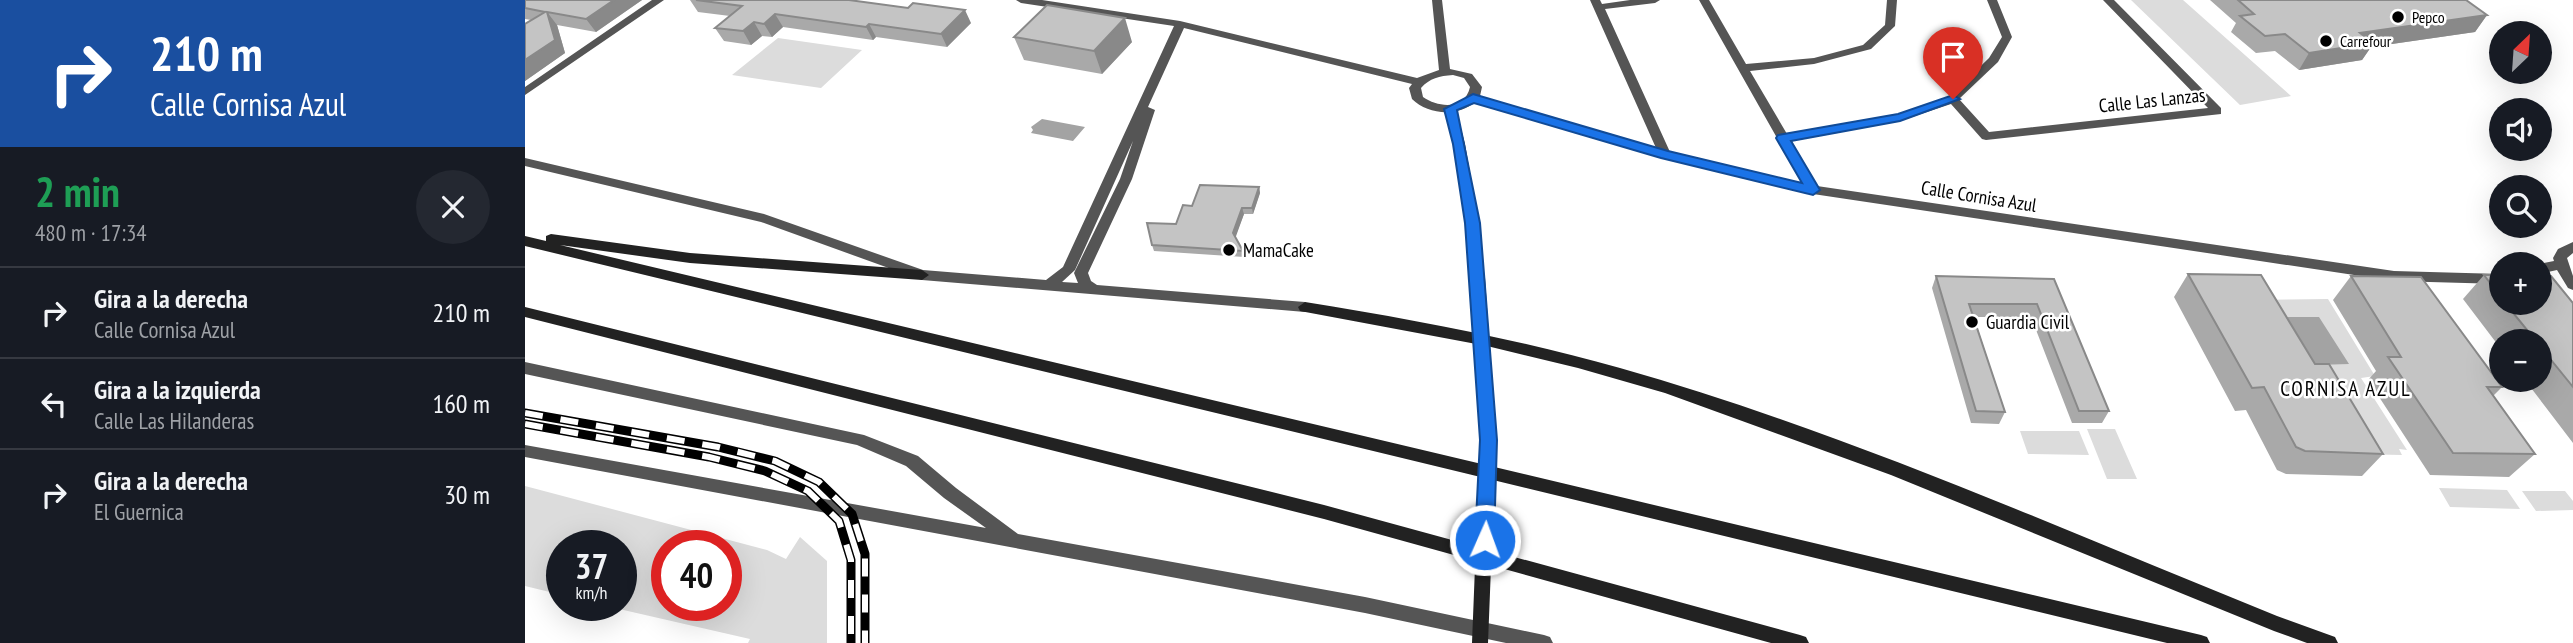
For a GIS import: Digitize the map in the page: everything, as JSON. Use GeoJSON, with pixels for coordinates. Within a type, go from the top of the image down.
{"type":"FeatureCollection","features":[{"type":"Feature","properties":{"kind":"main road"},"geometry":{"type":"LineString","coordinates":[[1450,109],[1473,223],[1488,440],[1480,643]]}},
{"type":"Feature","properties":{"kind":"main road"},"geometry":{"type":"LineString","coordinates":[[525,236],[689,258],[922,275]]}},
{"type":"Feature","properties":{"kind":"main road"},"geometry":{"type":"LineString","coordinates":[[525,241],[2201,643]]}},
{"type":"Feature","properties":{"kind":"main road"},"geometry":{"type":"LineString","coordinates":[[1305,307],[1448,331],[1533,350],[1667,388],[1830,444],[2274,624],[2329,643]]}},
{"type":"Feature","properties":{"kind":"main road"},"geometry":{"type":"LineString","coordinates":[[525,313],[1080,450],[1645,598],[1800,643]]}},
{"type":"Feature","properties":{"kind":"street"},"geometry":{"type":"LineString","coordinates":[[525,92],[659,0]]}},
{"type":"Feature","properties":{"kind":"street"},"geometry":{"type":"LineString","coordinates":[[1021,0],[1180,24],[1419,82]]}},
{"type":"Feature","properties":{"kind":"street"},"geometry":{"type":"LineString","coordinates":[[1437,0],[1445,72]]}},
{"type":"Feature","properties":{"kind":"street"},"geometry":{"type":"LineString","coordinates":[[1655,0],[1597,4],[1665,155]]}},
{"type":"Feature","properties":{"kind":"street"},"geometry":{"type":"LineString","coordinates":[[1704,0],[1813,190]]}},
{"type":"Feature","properties":{"kind":"street"},"geometry":{"type":"LineString","coordinates":[[1743,68],[1814,61],[1867,47],[1890,26],[1892,0]]}},
{"type":"Feature","properties":{"kind":"street"},"geometry":{"type":"LineString","coordinates":[[1783,138],[1900,117],[1953,99],[1994,60],[2007,37],[1992,0]]}},
{"type":"Feature","properties":{"kind":"street","name":"Calle Las Lanzas"},"geometry":{"type":"LineString","coordinates":[[1953,99],[1986,136],[2217,111],[2108,0]]}},
{"type":"Feature","properties":{"kind":"street"},"geometry":{"type":"LineString","coordinates":[[1048,286],[1068,270],[1180,24]]}},
{"type":"Feature","properties":{"kind":"street"},"geometry":{"type":"LineString","coordinates":[[1445,72],[1461,74],[1473,81],[1476,87],[1473,98],[1450,109],[1423,104],[1415,94],[1419,82],[1430,75],[1445,72]]}},
{"type":"Feature","properties":{"kind":"street"},"geometry":{"type":"LineString","coordinates":[[1097,291],[1085,284],[1081,273],[1126,179],[1149,113],[1151,88]]}},
{"type":"Feature","properties":{"kind":"street","name":"Calle Cornisa Azul"},"geometry":{"type":"LineString","coordinates":[[1473,98],[1665,155],[1813,190],[2393,276],[2489,277]]}},
{"type":"Feature","properties":{"kind":"street"},"geometry":{"type":"LineString","coordinates":[[525,162],[764,218],[922,275],[1305,307]]}},
{"type":"Feature","properties":{"kind":"street"},"geometry":{"type":"LineString","coordinates":[[2573,247],[2563,253],[2560,265],[2573,285]]}},
{"type":"Feature","properties":{"kind":"street"},"geometry":{"type":"LineString","coordinates":[[2552,267],[2560,265]]}},
{"type":"Feature","properties":{"kind":"street"},"geometry":{"type":"LineString","coordinates":[[2552,286],[2573,291]]}},
{"type":"Feature","properties":{"kind":"street"},"geometry":{"type":"LineString","coordinates":[[525,368],[859,439],[912,461],[950,493],[1015,540]]}},
{"type":"Feature","properties":{"kind":"street"},"geometry":{"type":"LineString","coordinates":[[525,451],[1365,605],[1544,643]]}},
{"type":"Feature","properties":{"kind":"shaded area"},"geometry":{"type":"Polygon","coordinates":[[[2131,0],[2183,0],[2291,96],[2240,105],[2131,0]]]}},
{"type":"Feature","properties":{"kind":"shaded area"},"geometry":{"type":"Polygon","coordinates":[[[778,38],[862,50],[821,88],[732,75],[778,38]]]}},
{"type":"Feature","properties":{"kind":"shaded area"},"geometry":{"type":"Polygon","coordinates":[[[1042,119],[1085,127],[1073,141],[1031,133],[1031,127],[1042,119]]]}},
{"type":"Feature","properties":{"kind":"shaded area"},"geometry":{"type":"Polygon","coordinates":[[[2328,299],[2375,376],[2361,378],[2407,450],[2399,449],[2402,455],[2354,454],[2250,300],[2328,299]]]}},
{"type":"Feature","properties":{"kind":"shaded area"},"geometry":{"type":"Polygon","coordinates":[[[2287,317],[2319,317],[2349,364],[2316,365],[2287,317]]]}},
{"type":"Feature","properties":{"kind":"shaded area"},"geometry":{"type":"Polygon","coordinates":[[[2087,429],[2115,429],[2137,479],[2107,479],[2087,429]]]}},
{"type":"Feature","properties":{"kind":"shaded area"},"geometry":{"type":"Polygon","coordinates":[[[2020,431],[2079,431],[2089,455],[2028,454],[2020,431]]]}},
{"type":"Feature","properties":{"kind":"shaded area"},"geometry":{"type":"Polygon","coordinates":[[[525,486],[691,530],[651,530],[651,616],[637,613],[637,530],[546,530],[546,591],[525,586],[525,486]]]}},
{"type":"Feature","properties":{"kind":"shaded area"},"geometry":{"type":"Polygon","coordinates":[[[2439,488],[2507,490],[2520,509],[2450,507],[2439,488]]]}},
{"type":"Feature","properties":{"kind":"shaded area"},"geometry":{"type":"Polygon","coordinates":[[[2522,491],[2565,491],[2573,501],[2573,510],[2536,511],[2522,491]]]}},
{"type":"Feature","properties":{"kind":"shaded area"},"geometry":{"type":"Polygon","coordinates":[[[800,537],[827,561],[827,643],[748,643],[750,639],[671,621],[742,621],[742,543],[767,550],[786,559],[800,537]]]}},
{"type":"Feature","properties":{"kind":"building"},"geometry":{"type":"Polygon","coordinates":[[[525,0],[614,0],[586,19],[547,12],[555,40],[525,60],[525,24],[545,12],[525,8],[525,0]]]}},
{"type":"Feature","properties":{"kind":"building"},"geometry":{"type":"Polygon","coordinates":[[[696,0],[849,0],[908,8],[913,3],[965,10],[941,34],[775,14],[764,24],[754,22],[743,31],[715,28],[742,6],[696,0]]]}},
{"type":"Feature","properties":{"kind":"building","name":"Carrefour"},"geometry":{"type":"Polygon","coordinates":[[[2238,0],[2466,0],[2487,15],[2360,33],[2373,43],[2309,53],[2285,34],[2265,36],[2240,16],[2254,14],[2238,0]]]}},
{"type":"Feature","properties":{"kind":"building"},"geometry":{"type":"Polygon","coordinates":[[[1047,5],[1125,18],[1094,51],[1014,37],[1047,5]]]}},
{"type":"Feature","properties":{"kind":"building"},"geometry":{"type":"Polygon","coordinates":[[[1200,185],[1259,187],[1252,208],[1242,208],[1233,233],[1243,251],[1152,245],[1147,223],[1176,224],[1183,205],[1192,206],[1200,185]]]}},
{"type":"Feature","properties":{"kind":"building"},"geometry":{"type":"Polygon","coordinates":[[[2188,274],[2261,275],[2315,364],[2329,364],[2383,454],[2305,451],[2296,447],[2264,387],[2252,388],[2188,274]]]}},
{"type":"Feature","properties":{"kind":"building"},"geometry":{"type":"Polygon","coordinates":[[[1936,276],[2054,279],[2109,411],[2079,411],[2037,304],[1969,304],[2005,412],[1976,411],[1936,276]]]}},
{"type":"Feature","properties":{"kind":"building"},"geometry":{"type":"Polygon","coordinates":[[[2351,276],[2421,277],[2489,369],[2489,392],[2535,454],[2453,453],[2388,357],[2401,357],[2351,276]]]}},
{"type":"Feature","properties":{"kind":"building"},"geometry":{"type":"Polygon","coordinates":[[[2552,277],[2573,303],[2573,387],[2552,361],[2552,329],[2526,329],[2515,315],[2552,315],[2552,277]]]}},
{"type":"Feature","properties":{"kind":"railway"},"geometry":{"type":"LineString","coordinates":[[525,413],[718,447],[775,461],[819,482],[852,514],[865,554],[865,643]]}},
{"type":"Feature","properties":{"kind":"railway"},"geometry":{"type":"LineString","coordinates":[[525,424],[709,457],[765,471],[808,491],[839,521],[851,560],[851,643]]}},
{"type":"Feature","properties":{"kind":"place","name":"Pepco"},"geometry":{"type":"Point","coordinates":[2398,17]}},
{"type":"Feature","properties":{"kind":"place","name":"Carrefour"},"geometry":{"type":"Point","coordinates":[2326,41]}},
{"type":"Feature","properties":{"kind":"place","name":"MamaCake"},"geometry":{"type":"Point","coordinates":[1229,250]}},
{"type":"Feature","properties":{"kind":"place","name":"Guardia Civil"},"geometry":{"type":"Point","coordinates":[1972,322]}},
{"type":"Feature","properties":{"kind":"district","name":"CORNISA AZUL"},"geometry":{"type":"Point","coordinates":[2346,388]}},
{"type":"Feature","properties":{"kind":"route"},"geometry":{"type":"LineString","coordinates":[[1485,540],[1488,440],[1473,223],[1450,109],[1473,98],[1508,106],[1665,155],[1813,190],[1783,138],[1900,117],[1953,99]]}}]}
